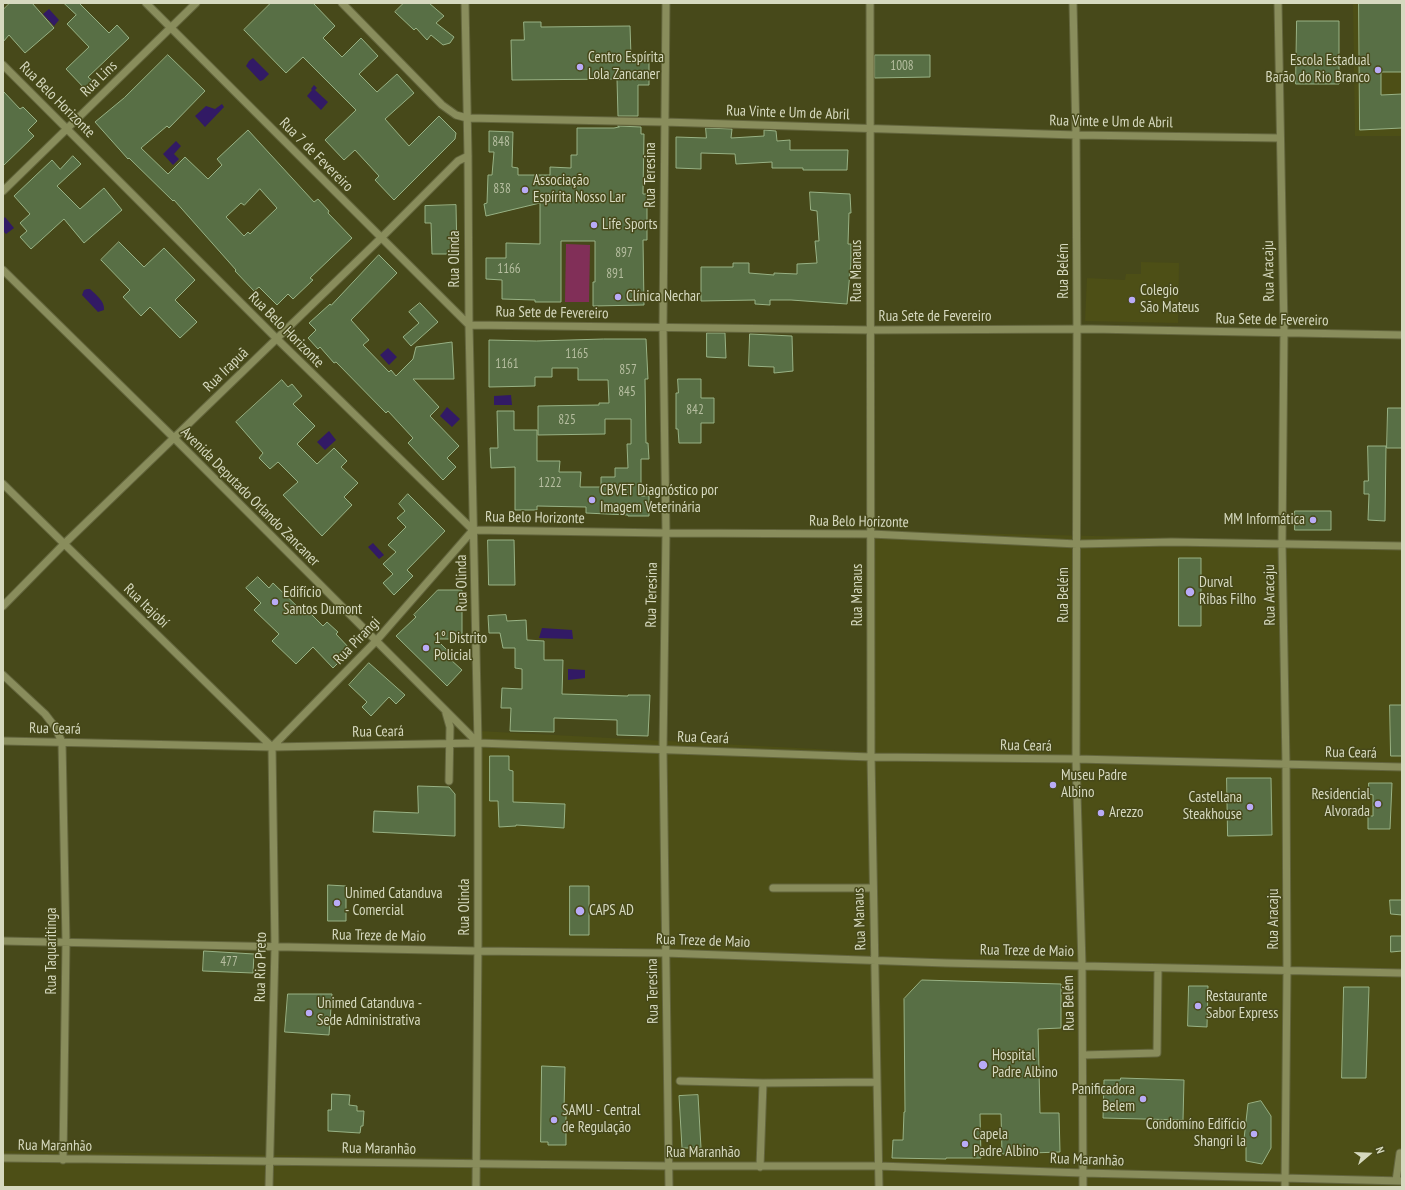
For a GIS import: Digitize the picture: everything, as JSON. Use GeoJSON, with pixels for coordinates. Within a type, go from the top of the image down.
{"type":"FeatureCollection","features":[{"type":"Feature","properties":{"kind":"street","name":"Rua 7 de Fevereiro"},"geometry":{"type":"LineString","coordinates":[[146,3],[469,325]]}},
{"type":"Feature","properties":{"kind":"street","name":"Rua Lins"},"geometry":{"type":"LineString","coordinates":[[3,191],[196,3]]}},
{"type":"Feature","properties":{"kind":"street","name":"Rua Vinte e Um de Abril"},"geometry":{"type":"LineString","coordinates":[[342,3],[442,105],[456,115],[467,118],[664,122],[1076,135],[1279,138]]}},
{"type":"Feature","properties":{"kind":"street","name":"Rua Olinda"},"geometry":{"type":"LineString","coordinates":[[465,3],[469,325],[478,743],[476,1187]]}},
{"type":"Feature","properties":{"kind":"street","name":"Rua Teresina"},"geometry":{"type":"LineString","coordinates":[[666,3],[663,327],[666,533],[663,750],[669,1187]]}},
{"type":"Feature","properties":{"kind":"street","name":"Rua Manaus"},"geometry":{"type":"LineString","coordinates":[[870,3],[871,757],[872,888],[879,1187]]}},
{"type":"Feature","properties":{"kind":"street","name":"Rua Belém"},"geometry":{"type":"LineString","coordinates":[[1073,3],[1076,135],[1077,329],[1076,759],[1082,965],[1083,1187]]}},
{"type":"Feature","properties":{"kind":"street","name":"Rua Aracaju"},"geometry":{"type":"LineString","coordinates":[[1278,3],[1279,138],[1284,333],[1282,544],[1286,764],[1287,971],[1285,1187]]}},
{"type":"Feature","properties":{"kind":"street","name":"Rua Belo Horizonte"},"geometry":{"type":"LineString","coordinates":[[3,65],[277,339],[473,530],[871,534],[1077,544],[1172,542],[1402,546]]}},
{"type":"Feature","properties":{"kind":"street","name":"Rua Irapuã"},"geometry":{"type":"LineString","coordinates":[[3,606],[64,544],[381,238],[458,161],[468,156]]}},
{"type":"Feature","properties":{"kind":"street","name":"Avenida Deputado Orlando Zancaner"},"geometry":{"type":"LineString","coordinates":[[3,270],[174,438],[478,743]]}},
{"type":"Feature","properties":{"kind":"street","name":"Rua Sete de Fevereiro"},"geometry":{"type":"LineString","coordinates":[[469,325],[871,330],[1077,329],[1402,335]]}},
{"type":"Feature","properties":{"kind":"street","name":"Rua Itajobí"},"geometry":{"type":"LineString","coordinates":[[3,484],[272,747]]}},
{"type":"Feature","properties":{"kind":"street","name":"Rua Pirangi"},"geometry":{"type":"LineString","coordinates":[[272,747],[376,641],[473,530]]}},
{"type":"Feature","properties":{"kind":"street"},"geometry":{"type":"LineString","coordinates":[[3,675],[44,714],[55,728],[62,742]]}},
{"type":"Feature","properties":{"kind":"street"},"geometry":{"type":"LineString","coordinates":[[446,711],[450,727],[449,781]]}},
{"type":"Feature","properties":{"kind":"street","name":"Rua Ceará"},"geometry":{"type":"LineString","coordinates":[[3,741],[272,747],[478,743],[871,757],[1076,759],[1402,767]]}},
{"type":"Feature","properties":{"kind":"street","name":"Rua Taquaritinga"},"geometry":{"type":"LineString","coordinates":[[62,742],[66,942],[63,1160]]}},
{"type":"Feature","properties":{"kind":"street","name":"Rua Rio Preto"},"geometry":{"type":"LineString","coordinates":[[269,1187],[274,947],[272,747]]}},
{"type":"Feature","properties":{"kind":"street"},"geometry":{"type":"LineString","coordinates":[[773,888],[872,888]]}},
{"type":"Feature","properties":{"kind":"street","name":"Rua Treze de Maio"},"geometry":{"type":"LineString","coordinates":[[3,941],[478,951],[665,953],[1158,968],[1402,973]]}},
{"type":"Feature","properties":{"kind":"street"},"geometry":{"type":"LineString","coordinates":[[1083,1055],[1157,1054],[1158,968]]}},
{"type":"Feature","properties":{"kind":"street"},"geometry":{"type":"LineString","coordinates":[[680,1081],[763,1083],[876,1082]]}},
{"type":"Feature","properties":{"kind":"street"},"geometry":{"type":"LineString","coordinates":[[760,1167],[763,1083]]}},
{"type":"Feature","properties":{"kind":"street"},"geometry":{"type":"LineString","coordinates":[[1399,1181],[1400,1153]]}},
{"type":"Feature","properties":{"kind":"street","name":"Rua Maranhão"},"geometry":{"type":"LineString","coordinates":[[3,1158],[63,1160],[269,1160],[760,1167],[878,1166],[1083,1174],[1399,1181]]}},
{"type":"Feature","properties":{"kind":"shaded area","name":"Escola Estadual Barão do Rio Branco"},"geometry":{"type":"Polygon","coordinates":[[[1353,3],[1402,3],[1402,136],[1355,136],[1353,3]]]}},
{"type":"Feature","properties":{"kind":"shaded area"},"geometry":{"type":"Polygon","coordinates":[[[49,9],[59,20],[54,26],[43,14],[49,9]]]}},
{"type":"Feature","properties":{"kind":"shaded area"},"geometry":{"type":"Polygon","coordinates":[[[253,58],[269,74],[263,80],[260,81],[246,66],[253,58]]]}},
{"type":"Feature","properties":{"kind":"shaded area"},"geometry":{"type":"Polygon","coordinates":[[[314,85],[317,88],[315,90],[328,102],[321,110],[307,96],[314,85]]]}},
{"type":"Feature","properties":{"kind":"shaded area"},"geometry":{"type":"Polygon","coordinates":[[[222,104],[224,107],[205,127],[195,116],[206,106],[215,109],[222,104]]]}},
{"type":"Feature","properties":{"kind":"shaded area"},"geometry":{"type":"Polygon","coordinates":[[[176,141],[181,146],[174,154],[179,159],[173,165],[163,154],[176,141]]]}},
{"type":"Feature","properties":{"kind":"shaded area"},"geometry":{"type":"Polygon","coordinates":[[[5,217],[14,228],[6,234],[3,231],[3,219],[5,217]]]}},
{"type":"Feature","properties":{"kind":"shaded area"},"geometry":{"type":"Polygon","coordinates":[[[566,244],[590,245],[589,302],[565,302],[566,244]]]}},
{"type":"Feature","properties":{"kind":"shaded area","name":"Colegio São Mateus"},"geometry":{"type":"Polygon","coordinates":[[[1141,262],[1179,263],[1178,323],[1085,321],[1087,278],[1125,280],[1126,274],[1141,274],[1141,262]]]}},
{"type":"Feature","properties":{"kind":"shaded area"},"geometry":{"type":"Polygon","coordinates":[[[90,289],[100,298],[104,310],[98,312],[82,295],[84,290],[90,289]]]}},
{"type":"Feature","properties":{"kind":"shaded area"},"geometry":{"type":"Polygon","coordinates":[[[388,348],[397,357],[389,365],[380,355],[388,348]]]}},
{"type":"Feature","properties":{"kind":"shaded area"},"geometry":{"type":"Polygon","coordinates":[[[511,395],[512,405],[494,405],[494,396],[511,395]]]}},
{"type":"Feature","properties":{"kind":"shaded area"},"geometry":{"type":"Polygon","coordinates":[[[447,407],[460,419],[452,427],[440,416],[447,407]]]}},
{"type":"Feature","properties":{"kind":"shaded area"},"geometry":{"type":"Polygon","coordinates":[[[329,431],[336,440],[325,450],[317,442],[329,431]]]}},
{"type":"Feature","properties":{"kind":"shaded area"},"geometry":{"type":"Polygon","coordinates":[[[873,531],[1402,543],[1402,1187],[3,1187],[3,1151],[474,1158],[479,731],[872,752],[873,531]]]}},
{"type":"Feature","properties":{"kind":"shaded area"},"geometry":{"type":"Polygon","coordinates":[[[373,543],[384,555],[379,559],[368,547],[373,543]]]}},
{"type":"Feature","properties":{"kind":"shaded area"},"geometry":{"type":"Polygon","coordinates":[[[542,628],[572,630],[573,639],[539,638],[542,628]]]}},
{"type":"Feature","properties":{"kind":"shaded area"},"geometry":{"type":"Polygon","coordinates":[[[568,669],[585,670],[585,678],[568,680],[568,669]]]}},
{"type":"Feature","properties":{"kind":"building"},"geometry":{"type":"Polygon","coordinates":[[[10,3],[32,3],[54,28],[25,53],[9,35],[3,42],[3,10],[10,3]]]}},
{"type":"Feature","properties":{"kind":"building"},"geometry":{"type":"Polygon","coordinates":[[[64,3],[79,3],[109,33],[117,25],[129,38],[88,77],[95,83],[87,91],[66,69],[89,47],[67,24],[76,15],[64,3]]]}},
{"type":"Feature","properties":{"kind":"building"},"geometry":{"type":"Polygon","coordinates":[[[271,3],[313,3],[335,26],[323,38],[342,57],[361,38],[378,56],[359,74],[377,92],[397,74],[414,93],[385,119],[409,146],[439,116],[456,133],[455,139],[394,200],[375,180],[379,176],[355,150],[344,160],[325,140],[356,110],[303,57],[286,73],[244,30],[271,3]]]}},
{"type":"Feature","properties":{"kind":"building"},"geometry":{"type":"Polygon","coordinates":[[[404,3],[429,3],[444,16],[436,23],[454,37],[450,43],[443,45],[431,35],[427,40],[416,28],[414,30],[395,12],[404,3]]]}},
{"type":"Feature","properties":{"kind":"building","name":"Escola Estadual Barão do Rio Branco"},"geometry":{"type":"Polygon","coordinates":[[[1359,3],[1402,3],[1402,72],[1381,72],[1381,95],[1402,94],[1402,128],[1360,130],[1359,3]]]}},
{"type":"Feature","properties":{"kind":"building"},"geometry":{"type":"Polygon","coordinates":[[[1297,21],[1339,21],[1339,84],[1296,84],[1297,21]]]}},
{"type":"Feature","properties":{"kind":"building","name":"Centro Espírita Lola Zancaner"},"geometry":{"type":"Polygon","coordinates":[[[524,22],[541,22],[541,27],[630,26],[631,56],[649,55],[649,85],[638,85],[638,116],[618,116],[617,79],[512,80],[511,40],[524,40],[524,22]]]}},
{"type":"Feature","properties":{"kind":"building"},"geometry":{"type":"Polygon","coordinates":[[[168,55],[205,91],[169,128],[167,126],[141,148],[168,174],[185,157],[208,179],[222,165],[217,159],[248,130],[314,202],[318,199],[329,211],[328,213],[352,238],[310,278],[313,280],[293,299],[288,294],[277,305],[259,287],[254,291],[174,200],[173,201],[129,158],[128,159],[95,122],[124,98],[168,55]],[[260,189],[244,205],[241,203],[226,217],[244,236],[248,232],[250,234],[277,208],[260,189]]]}},
{"type":"Feature","properties":{"kind":"building"},"geometry":{"type":"Polygon","coordinates":[[[875,55],[930,55],[930,77],[875,78],[875,55]]]}},
{"type":"Feature","properties":{"kind":"building"},"geometry":{"type":"Polygon","coordinates":[[[3,91],[20,109],[23,107],[37,121],[28,130],[34,136],[3,166],[3,91]]]}},
{"type":"Feature","properties":{"kind":"building"},"geometry":{"type":"Polygon","coordinates":[[[618,126],[641,127],[641,134],[644,134],[643,194],[647,194],[647,240],[643,240],[644,305],[593,306],[593,282],[595,282],[595,241],[561,241],[561,302],[535,302],[535,300],[502,299],[502,280],[486,279],[486,258],[506,258],[506,243],[540,244],[540,203],[486,216],[484,204],[487,203],[488,175],[492,175],[494,152],[489,152],[489,131],[513,132],[512,167],[518,168],[518,175],[550,175],[550,167],[571,168],[571,155],[577,155],[577,128],[614,128],[619,127],[618,126]]]}},
{"type":"Feature","properties":{"kind":"building"},"geometry":{"type":"Polygon","coordinates":[[[706,128],[732,129],[731,138],[764,136],[764,130],[776,131],[777,141],[790,140],[790,150],[848,150],[847,170],[772,168],[772,162],[736,164],[735,154],[701,153],[701,169],[676,168],[676,137],[706,138],[706,128]]]}},
{"type":"Feature","properties":{"kind":"building"},"geometry":{"type":"Polygon","coordinates":[[[73,156],[81,164],[57,186],[80,209],[104,188],[122,210],[84,243],[64,219],[31,249],[20,237],[27,231],[20,223],[30,214],[14,196],[52,160],[60,169],[73,156]]]}},
{"type":"Feature","properties":{"kind":"building"},"geometry":{"type":"Polygon","coordinates":[[[810,192],[850,194],[851,213],[849,213],[848,244],[851,244],[851,262],[847,304],[791,300],[770,300],[770,305],[755,304],[755,300],[701,301],[701,267],[733,267],[733,263],[749,263],[749,273],[774,275],[774,273],[797,274],[797,264],[817,263],[815,241],[819,241],[817,211],[811,210],[810,192]]]}},
{"type":"Feature","properties":{"kind":"building"},"geometry":{"type":"Polygon","coordinates":[[[456,205],[457,254],[432,254],[431,223],[425,223],[425,206],[456,205]]]}},
{"type":"Feature","properties":{"kind":"building"},"geometry":{"type":"Polygon","coordinates":[[[119,242],[144,267],[164,248],[195,280],[175,300],[197,322],[180,338],[150,307],[141,316],[123,297],[130,290],[101,260],[119,242]]]}},
{"type":"Feature","properties":{"kind":"building"},"geometry":{"type":"Polygon","coordinates":[[[379,255],[397,273],[351,320],[369,340],[363,345],[389,372],[391,370],[396,376],[413,359],[416,347],[452,342],[454,379],[413,379],[439,407],[430,416],[459,446],[447,458],[456,467],[443,480],[408,443],[413,438],[388,411],[386,413],[336,362],[334,363],[320,347],[318,349],[308,338],[316,330],[309,323],[330,304],[331,305],[379,255]]]}},
{"type":"Feature","properties":{"kind":"building"},"geometry":{"type":"Polygon","coordinates":[[[420,303],[438,322],[411,346],[403,337],[419,323],[409,312],[420,303]]]}},
{"type":"Feature","properties":{"kind":"building"},"geometry":{"type":"Polygon","coordinates":[[[707,333],[725,333],[726,358],[707,357],[707,333]]]}},
{"type":"Feature","properties":{"kind":"building"},"geometry":{"type":"Polygon","coordinates":[[[750,334],[792,336],[793,371],[774,373],[774,367],[749,366],[750,334]]]}},
{"type":"Feature","properties":{"kind":"building"},"geometry":{"type":"Polygon","coordinates":[[[646,339],[648,379],[645,379],[646,443],[648,443],[649,459],[641,459],[641,496],[649,496],[649,516],[586,513],[586,507],[537,506],[537,510],[515,510],[515,467],[491,468],[490,448],[498,448],[497,411],[514,411],[514,430],[537,430],[537,461],[560,461],[559,472],[581,472],[580,487],[601,487],[601,477],[615,477],[615,468],[628,468],[627,444],[631,444],[631,419],[605,419],[605,434],[538,435],[538,406],[599,405],[599,403],[609,403],[608,380],[578,380],[578,368],[552,368],[552,377],[535,377],[535,386],[489,387],[489,340],[536,341],[646,339]]]}},
{"type":"Feature","properties":{"kind":"building"},"geometry":{"type":"Polygon","coordinates":[[[678,379],[701,379],[701,398],[714,398],[714,423],[701,423],[701,443],[679,443],[678,429],[676,429],[676,393],[678,393],[678,379]]]}},
{"type":"Feature","properties":{"kind":"building"},"geometry":{"type":"Polygon","coordinates":[[[282,380],[288,387],[292,384],[302,396],[293,404],[315,426],[297,444],[317,464],[334,448],[347,461],[341,467],[358,483],[344,497],[352,505],[322,536],[283,495],[298,482],[278,462],[270,469],[259,458],[263,453],[236,422],[282,380]]]}},
{"type":"Feature","properties":{"kind":"building"},"geometry":{"type":"Polygon","coordinates":[[[1388,408],[1402,408],[1402,448],[1387,448],[1388,408]]]}},
{"type":"Feature","properties":{"kind":"building"},"geometry":{"type":"Polygon","coordinates":[[[1368,446],[1386,446],[1385,521],[1368,520],[1369,494],[1364,494],[1364,481],[1368,481],[1368,446]]]}},
{"type":"Feature","properties":{"kind":"building"},"geometry":{"type":"Polygon","coordinates":[[[408,494],[445,531],[407,570],[413,576],[394,595],[383,583],[393,574],[383,564],[396,552],[388,545],[406,527],[397,518],[405,511],[399,504],[408,494]]]}},
{"type":"Feature","properties":{"kind":"building","name":"MM Informática"},"geometry":{"type":"Polygon","coordinates":[[[1295,511],[1331,511],[1331,530],[1295,530],[1295,511]]]}},
{"type":"Feature","properties":{"kind":"building"},"geometry":{"type":"Polygon","coordinates":[[[488,540],[514,540],[515,585],[489,585],[488,540]]]}},
{"type":"Feature","properties":{"kind":"building","name":"Durval Ribas Filho"},"geometry":{"type":"Polygon","coordinates":[[[1179,558],[1201,558],[1201,626],[1179,626],[1179,558]]]}},
{"type":"Feature","properties":{"kind":"building"},"geometry":{"type":"Polygon","coordinates":[[[258,577],[269,588],[273,583],[302,611],[305,608],[323,626],[327,622],[338,632],[336,634],[351,650],[333,668],[313,647],[296,664],[272,641],[279,634],[254,610],[261,603],[246,588],[258,577]]]}},
{"type":"Feature","properties":{"kind":"building"},"geometry":{"type":"Polygon","coordinates":[[[438,590],[462,590],[462,639],[436,639],[453,656],[450,659],[462,670],[447,686],[396,636],[416,617],[414,615],[438,590]]]}},
{"type":"Feature","properties":{"kind":"building"},"geometry":{"type":"Polygon","coordinates":[[[506,615],[507,621],[526,620],[527,640],[544,641],[544,660],[563,660],[562,694],[628,696],[650,695],[648,736],[617,735],[617,720],[554,718],[554,732],[510,731],[511,708],[501,708],[502,688],[522,689],[522,669],[515,668],[515,648],[503,648],[500,633],[489,633],[488,616],[506,615]]]}},
{"type":"Feature","properties":{"kind":"building"},"geometry":{"type":"Polygon","coordinates":[[[369,663],[405,695],[396,704],[389,697],[371,716],[362,707],[367,702],[349,685],[369,663]]]}},
{"type":"Feature","properties":{"kind":"building"},"geometry":{"type":"Polygon","coordinates":[[[1390,705],[1402,705],[1402,756],[1391,756],[1390,705]]]}},
{"type":"Feature","properties":{"kind":"building"},"geometry":{"type":"Polygon","coordinates":[[[490,756],[509,756],[509,770],[513,771],[513,802],[565,804],[564,828],[516,825],[499,827],[498,801],[490,801],[490,756]]]}},
{"type":"Feature","properties":{"kind":"building","name":"Castellana Steakhouse"},"geometry":{"type":"Polygon","coordinates":[[[1227,778],[1271,778],[1272,835],[1228,836],[1227,778]]]}},
{"type":"Feature","properties":{"kind":"building","name":"Residencial Alvorada"},"geometry":{"type":"Polygon","coordinates":[[[1369,783],[1392,783],[1390,829],[1368,829],[1368,816],[1373,816],[1373,795],[1369,794],[1369,783]]]}},
{"type":"Feature","properties":{"kind":"building"},"geometry":{"type":"Polygon","coordinates":[[[418,786],[449,787],[455,794],[455,836],[373,832],[374,811],[418,813],[418,786]]]}},
{"type":"Feature","properties":{"kind":"building","name":"Unimed Catanduva - Comercial"},"geometry":{"type":"Polygon","coordinates":[[[328,885],[346,886],[346,921],[328,921],[328,885]]]}},
{"type":"Feature","properties":{"kind":"building","name":"CAPS AD"},"geometry":{"type":"Polygon","coordinates":[[[570,886],[589,886],[589,935],[570,935],[570,886]]]}},
{"type":"Feature","properties":{"kind":"building"},"geometry":{"type":"Polygon","coordinates":[[[1390,900],[1402,900],[1402,915],[1391,914],[1390,900]]]}},
{"type":"Feature","properties":{"kind":"building"},"geometry":{"type":"Polygon","coordinates":[[[1391,936],[1402,936],[1402,951],[1391,952],[1391,936]]]}},
{"type":"Feature","properties":{"kind":"building"},"geometry":{"type":"Polygon","coordinates":[[[204,951],[254,954],[253,973],[203,971],[204,951]]]}},
{"type":"Feature","properties":{"kind":"building","name":"Hospital Padre Albino"},"geometry":{"type":"Polygon","coordinates":[[[922,980],[1061,984],[1061,1028],[1038,1029],[1040,1113],[1059,1113],[1060,1152],[1002,1154],[1001,1114],[980,1114],[981,1158],[892,1158],[893,1140],[903,1140],[905,1112],[904,999],[922,980]]]}},
{"type":"Feature","properties":{"kind":"building","name":"Restaurante Sabor Express"},"geometry":{"type":"Polygon","coordinates":[[[1189,986],[1208,986],[1207,1027],[1188,1026],[1189,986]]]}},
{"type":"Feature","properties":{"kind":"building"},"geometry":{"type":"Polygon","coordinates":[[[1344,987],[1369,987],[1366,1078],[1342,1078],[1344,987]]]}},
{"type":"Feature","properties":{"kind":"building","name":"Unimed Catanduva - Sede Administrativa"},"geometry":{"type":"Polygon","coordinates":[[[288,994],[332,994],[329,1035],[285,1032],[288,994]]]}},
{"type":"Feature","properties":{"kind":"building","name":"SAMU - Central de Regulação"},"geometry":{"type":"Polygon","coordinates":[[[542,1066],[565,1067],[564,1110],[566,1110],[566,1145],[548,1145],[548,1142],[541,1142],[542,1066]]]}},
{"type":"Feature","properties":{"kind":"building","name":"Panificadora Belem"},"geometry":{"type":"Polygon","coordinates":[[[1121,1078],[1184,1080],[1183,1120],[1103,1118],[1104,1080],[1120,1080],[1121,1078]]]}},
{"type":"Feature","properties":{"kind":"building"},"geometry":{"type":"Polygon","coordinates":[[[332,1094],[350,1095],[349,1105],[357,1106],[357,1111],[364,1111],[363,1126],[361,1126],[360,1133],[328,1131],[328,1110],[331,1110],[332,1094]]]}},
{"type":"Feature","properties":{"kind":"building"},"geometry":{"type":"Polygon","coordinates":[[[698,1095],[701,1148],[682,1148],[679,1096],[698,1095]]]}},
{"type":"Feature","properties":{"kind":"building","name":"Condomíno Edifício Shangri la"},"geometry":{"type":"Polygon","coordinates":[[[1261,1101],[1271,1116],[1271,1148],[1262,1164],[1246,1161],[1246,1139],[1244,1139],[1248,1104],[1261,1101]]]}},
{"type":"Feature","properties":{"kind":"place","name":"Centro Espírita Lola Zancaner"},"geometry":{"type":"Point","coordinates":[580,67]}},
{"type":"Feature","properties":{"kind":"place","name":"Escola Estadual Barão do Rio Branco"},"geometry":{"type":"Point","coordinates":[1378,70]}},
{"type":"Feature","properties":{"kind":"place","name":"Associação Espírita Nosso Lar"},"geometry":{"type":"Point","coordinates":[525,190]}},
{"type":"Feature","properties":{"kind":"place","name":"Life Sports"},"geometry":{"type":"Point","coordinates":[594,225]}},
{"type":"Feature","properties":{"kind":"place","name":"Clínica Nechar"},"geometry":{"type":"Point","coordinates":[618,297]}},
{"type":"Feature","properties":{"kind":"place","name":"Colegio São Mateus"},"geometry":{"type":"Point","coordinates":[1132,300]}},
{"type":"Feature","properties":{"kind":"place","name":"CBVET Diagnóstico por Imagem Veterinária"},"geometry":{"type":"Point","coordinates":[592,500]}},
{"type":"Feature","properties":{"kind":"place","name":"MM Informática"},"geometry":{"type":"Point","coordinates":[1313,520]}},
{"type":"Feature","properties":{"kind":"place","name":"Durval Ribas Filho"},"geometry":{"type":"Point","coordinates":[1190,592]}},
{"type":"Feature","properties":{"kind":"place","name":"Edifício Santos Dumont"},"geometry":{"type":"Point","coordinates":[275,602]}},
{"type":"Feature","properties":{"kind":"place","name":"1° Distrito Policial"},"geometry":{"type":"Point","coordinates":[426,648]}},
{"type":"Feature","properties":{"kind":"place","name":"Museu Padre Albino"},"geometry":{"type":"Point","coordinates":[1053,785]}},
{"type":"Feature","properties":{"kind":"place","name":"Residencial Alvorada"},"geometry":{"type":"Point","coordinates":[1378,804]}},
{"type":"Feature","properties":{"kind":"place","name":"Castellana Steakhouse"},"geometry":{"type":"Point","coordinates":[1250,807]}},
{"type":"Feature","properties":{"kind":"place","name":"Arezzo"},"geometry":{"type":"Point","coordinates":[1101,813]}},
{"type":"Feature","properties":{"kind":"place","name":"Unimed Catanduva - Comercial"},"geometry":{"type":"Point","coordinates":[337,903]}},
{"type":"Feature","properties":{"kind":"place","name":"CAPS AD"},"geometry":{"type":"Point","coordinates":[580,911]}},
{"type":"Feature","properties":{"kind":"place","name":"Restaurante Sabor Express"},"geometry":{"type":"Point","coordinates":[1198,1006]}},
{"type":"Feature","properties":{"kind":"place","name":"Unimed Catanduva - Sede Administrativa"},"geometry":{"type":"Point","coordinates":[309,1013]}},
{"type":"Feature","properties":{"kind":"place","name":"Hospital Padre Albino"},"geometry":{"type":"Point","coordinates":[983,1065]}},
{"type":"Feature","properties":{"kind":"place","name":"Panificadora Belem"},"geometry":{"type":"Point","coordinates":[1143,1099]}},
{"type":"Feature","properties":{"kind":"place","name":"SAMU - Central de Regulação"},"geometry":{"type":"Point","coordinates":[554,1120]}},
{"type":"Feature","properties":{"kind":"place","name":"Condomíno Edifício Shangri la"},"geometry":{"type":"Point","coordinates":[1254,1134]}},
{"type":"Feature","properties":{"kind":"place","name":"Capela Padre Albino"},"geometry":{"type":"Point","coordinates":[965,1144]}}]}
